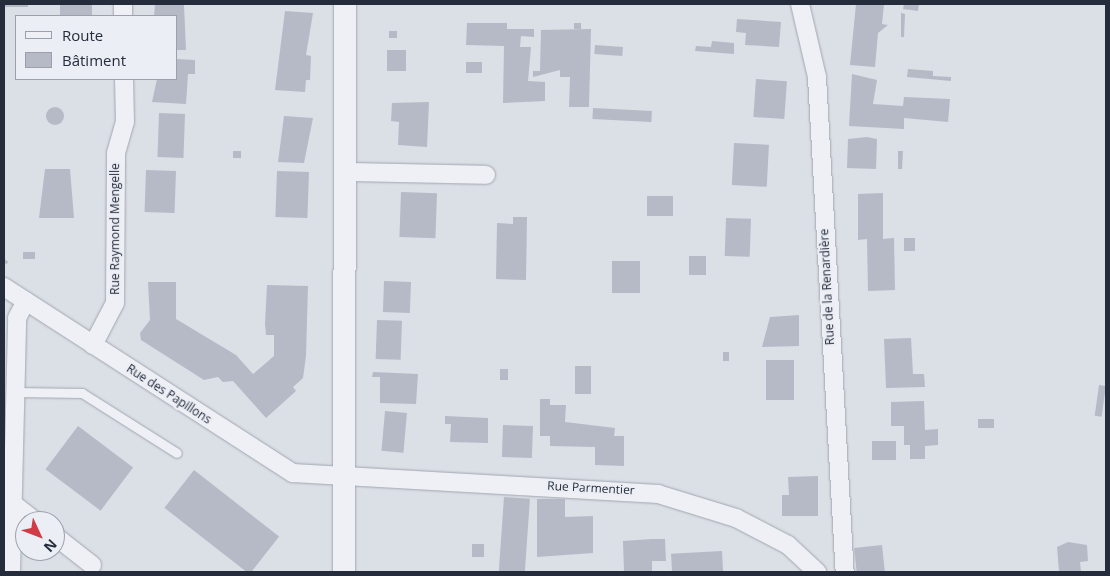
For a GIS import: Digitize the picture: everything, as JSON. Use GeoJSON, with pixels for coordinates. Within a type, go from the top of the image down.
{"type":"FeatureCollection","features":[{"type":"Feature","properties":{"kind":"street"},"geometry":{"type":"LineString","coordinates":[[344,572],[343,475],[347,172],[345,4]]}},
{"type":"Feature","properties":{"kind":"street","name":"Rue de la Renardière"},"geometry":{"type":"LineString","coordinates":[[800,4],[816,77],[845,572]]}},
{"type":"Feature","properties":{"kind":"street","name":"Rue Raymond Mengelle"},"geometry":{"type":"LineString","coordinates":[[93,345],[115,303],[116,153],[125,122],[124,80]]}},
{"type":"Feature","properties":{"kind":"street"},"geometry":{"type":"LineString","coordinates":[[347,172],[486,175]]}},
{"type":"Feature","properties":{"kind":"street","name":"Rue des Papillons"},"geometry":{"type":"LineString","coordinates":[[4,288],[284,469],[343,475]]}},
{"type":"Feature","properties":{"kind":"street"},"geometry":{"type":"LineString","coordinates":[[11,572],[16,318],[26,301]]}},
{"type":"Feature","properties":{"kind":"street","name":"Rue Parmentier"},"geometry":{"type":"LineString","coordinates":[[343,475],[639,491],[678,498],[736,518],[788,545],[817,572]]}},
{"type":"Feature","properties":{"kind":"street"},"geometry":{"type":"LineString","coordinates":[[12,503],[22,511]]}},
{"type":"Feature","properties":{"kind":"street"},"geometry":{"type":"LineString","coordinates":[[65,544],[92,565]]}},
{"type":"Feature","properties":{"kind":"lane"},"geometry":{"type":"LineString","coordinates":[[15,392],[82,393],[177,453]]}},
{"type":"Feature","properties":{"kind":"path"},"geometry":{"type":"LineString","coordinates":[[4,260],[9,264]]}},
{"type":"Feature","properties":{"kind":"building"},"geometry":{"type":"Polygon","coordinates":[[[4,4],[28,4],[28,7],[4,7],[4,4]]]}},
{"type":"Feature","properties":{"kind":"building"},"geometry":{"type":"Polygon","coordinates":[[[60,4],[92,4],[92,15],[60,15],[60,4]]]}},
{"type":"Feature","properties":{"kind":"building"},"geometry":{"type":"Polygon","coordinates":[[[155,4],[184,5],[186,50],[178,50],[178,15],[154,15],[155,4]]]}},
{"type":"Feature","properties":{"kind":"building"},"geometry":{"type":"Polygon","coordinates":[[[856,4],[884,4],[882,24],[888,25],[878,33],[875,67],[850,65],[856,4]]]}},
{"type":"Feature","properties":{"kind":"building"},"geometry":{"type":"Polygon","coordinates":[[[904,4],[919,4],[918,11],[903,9],[904,4]]]}},
{"type":"Feature","properties":{"kind":"building"},"geometry":{"type":"Polygon","coordinates":[[[285,11],[313,13],[306,55],[311,56],[310,80],[306,80],[305,92],[275,90],[285,11]]]}},
{"type":"Feature","properties":{"kind":"building"},"geometry":{"type":"Polygon","coordinates":[[[901,13],[905,14],[904,37],[901,37],[901,13]]]}},
{"type":"Feature","properties":{"kind":"building"},"geometry":{"type":"Polygon","coordinates":[[[737,19],[781,22],[779,47],[745,45],[746,33],[736,32],[737,19]]]}},
{"type":"Feature","properties":{"kind":"building"},"geometry":{"type":"Polygon","coordinates":[[[467,23],[507,23],[507,29],[534,29],[534,37],[521,36],[520,47],[531,47],[528,81],[545,82],[545,101],[503,103],[504,46],[466,45],[467,23]]]}},
{"type":"Feature","properties":{"kind":"building"},"geometry":{"type":"Polygon","coordinates":[[[574,23],[581,23],[581,29],[574,29],[574,23]]]}},
{"type":"Feature","properties":{"kind":"building"},"geometry":{"type":"Polygon","coordinates":[[[591,29],[589,107],[569,107],[570,77],[560,77],[560,70],[533,77],[533,71],[540,71],[541,30],[591,29]]]}},
{"type":"Feature","properties":{"kind":"building"},"geometry":{"type":"Polygon","coordinates":[[[389,31],[397,31],[397,38],[389,38],[389,31]]]}},
{"type":"Feature","properties":{"kind":"building"},"geometry":{"type":"Polygon","coordinates":[[[712,41],[734,43],[734,54],[695,51],[696,46],[711,47],[712,41]]]}},
{"type":"Feature","properties":{"kind":"building"},"geometry":{"type":"Polygon","coordinates":[[[595,45],[623,47],[622,56],[594,54],[595,45]]]}},
{"type":"Feature","properties":{"kind":"building"},"geometry":{"type":"Polygon","coordinates":[[[387,50],[406,50],[406,71],[387,71],[387,50]]]}},
{"type":"Feature","properties":{"kind":"building"},"geometry":{"type":"Polygon","coordinates":[[[178,59],[195,60],[195,74],[188,74],[186,104],[152,102],[157,80],[178,80],[178,59]]]}},
{"type":"Feature","properties":{"kind":"building"},"geometry":{"type":"Polygon","coordinates":[[[466,62],[482,62],[482,73],[466,73],[466,62]]]}},
{"type":"Feature","properties":{"kind":"building"},"geometry":{"type":"Polygon","coordinates":[[[908,69],[933,71],[933,76],[951,77],[951,81],[907,77],[908,69]]]}},
{"type":"Feature","properties":{"kind":"building"},"geometry":{"type":"Polygon","coordinates":[[[852,74],[877,80],[873,104],[903,106],[904,97],[950,99],[948,122],[904,118],[904,129],[849,126],[852,74]]]}},
{"type":"Feature","properties":{"kind":"building"},"geometry":{"type":"Polygon","coordinates":[[[756,79],[787,81],[784,119],[753,117],[756,79]]]}},
{"type":"Feature","properties":{"kind":"building"},"geometry":{"type":"Polygon","coordinates":[[[429,102],[427,147],[398,145],[399,122],[391,121],[392,103],[429,102]]]}},
{"type":"Feature","properties":{"kind":"building"},"geometry":{"type":"Polygon","coordinates":[[[55,107],[63,112],[64,116],[59,124],[55,125],[47,120],[46,116],[51,108],[55,107]]]}},
{"type":"Feature","properties":{"kind":"building"},"geometry":{"type":"Polygon","coordinates":[[[593,108],[652,111],[651,122],[592,119],[593,108]]]}},
{"type":"Feature","properties":{"kind":"building"},"geometry":{"type":"Polygon","coordinates":[[[159,113],[185,114],[183,158],[157,157],[159,113]]]}},
{"type":"Feature","properties":{"kind":"building"},"geometry":{"type":"Polygon","coordinates":[[[284,116],[313,118],[304,163],[278,162],[284,116]]]}},
{"type":"Feature","properties":{"kind":"building"},"geometry":{"type":"Polygon","coordinates":[[[867,137],[877,139],[876,169],[847,168],[848,139],[867,137]]]}},
{"type":"Feature","properties":{"kind":"building"},"geometry":{"type":"Polygon","coordinates":[[[734,143],[769,145],[767,187],[732,185],[734,143]]]}},
{"type":"Feature","properties":{"kind":"building"},"geometry":{"type":"Polygon","coordinates":[[[233,151],[241,151],[241,158],[233,158],[233,151]]]}},
{"type":"Feature","properties":{"kind":"building"},"geometry":{"type":"Polygon","coordinates":[[[898,151],[903,151],[902,169],[898,169],[898,151]]]}},
{"type":"Feature","properties":{"kind":"building"},"geometry":{"type":"Polygon","coordinates":[[[45,169],[70,169],[74,218],[39,218],[45,169]]]}},
{"type":"Feature","properties":{"kind":"building"},"geometry":{"type":"Polygon","coordinates":[[[146,170],[176,171],[175,213],[145,212],[146,170]]]}},
{"type":"Feature","properties":{"kind":"building"},"geometry":{"type":"Polygon","coordinates":[[[277,171],[309,172],[307,218],[275,217],[277,171]]]}},
{"type":"Feature","properties":{"kind":"building"},"geometry":{"type":"Polygon","coordinates":[[[401,192],[437,193],[435,238],[399,237],[401,192]]]}},
{"type":"Feature","properties":{"kind":"building"},"geometry":{"type":"Polygon","coordinates":[[[883,193],[883,239],[894,238],[895,290],[868,291],[867,239],[858,240],[858,194],[883,193]]]}},
{"type":"Feature","properties":{"kind":"building"},"geometry":{"type":"Polygon","coordinates":[[[647,196],[673,196],[673,216],[647,216],[647,196]]]}},
{"type":"Feature","properties":{"kind":"building"},"geometry":{"type":"Polygon","coordinates":[[[513,217],[527,217],[526,280],[496,279],[497,223],[513,224],[513,217]]]}},
{"type":"Feature","properties":{"kind":"building"},"geometry":{"type":"Polygon","coordinates":[[[726,218],[751,219],[750,257],[725,256],[726,218]]]}},
{"type":"Feature","properties":{"kind":"building"},"geometry":{"type":"Polygon","coordinates":[[[904,238],[915,238],[915,251],[904,251],[904,238]]]}},
{"type":"Feature","properties":{"kind":"building"},"geometry":{"type":"Polygon","coordinates":[[[23,252],[35,252],[35,259],[23,259],[23,252]]]}},
{"type":"Feature","properties":{"kind":"building"},"geometry":{"type":"Polygon","coordinates":[[[689,256],[706,256],[706,275],[689,275],[689,256]]]}},
{"type":"Feature","properties":{"kind":"building"},"geometry":{"type":"Polygon","coordinates":[[[612,261],[640,261],[640,293],[612,293],[612,261]]]}},
{"type":"Feature","properties":{"kind":"building"},"geometry":{"type":"Polygon","coordinates":[[[384,281],[411,282],[410,313],[383,312],[384,281]]]}},
{"type":"Feature","properties":{"kind":"building"},"geometry":{"type":"Polygon","coordinates":[[[148,282],[176,282],[176,319],[236,355],[253,374],[274,356],[274,335],[266,335],[267,285],[308,286],[306,356],[303,378],[293,387],[296,391],[266,418],[233,381],[223,382],[218,377],[204,380],[141,340],[140,333],[150,320],[148,282]]]}},
{"type":"Feature","properties":{"kind":"building"},"geometry":{"type":"Polygon","coordinates":[[[799,315],[799,346],[762,347],[770,317],[799,315]]]}},
{"type":"Feature","properties":{"kind":"building"},"geometry":{"type":"Polygon","coordinates":[[[377,320],[402,321],[401,360],[376,359],[377,320]]]}},
{"type":"Feature","properties":{"kind":"building"},"geometry":{"type":"Polygon","coordinates":[[[911,338],[913,374],[924,374],[925,387],[886,388],[884,339],[911,338]]]}},
{"type":"Feature","properties":{"kind":"building"},"geometry":{"type":"Polygon","coordinates":[[[723,352],[729,352],[729,361],[723,361],[723,352]]]}},
{"type":"Feature","properties":{"kind":"building"},"geometry":{"type":"Polygon","coordinates":[[[766,360],[794,360],[794,400],[766,400],[766,360]]]}},
{"type":"Feature","properties":{"kind":"building"},"geometry":{"type":"Polygon","coordinates":[[[575,366],[591,366],[591,394],[575,394],[575,366]]]}},
{"type":"Feature","properties":{"kind":"building"},"geometry":{"type":"Polygon","coordinates":[[[500,369],[508,369],[508,380],[500,380],[500,369]]]}},
{"type":"Feature","properties":{"kind":"building"},"geometry":{"type":"Polygon","coordinates":[[[373,372],[418,374],[416,404],[380,403],[380,377],[372,377],[373,372]]]}},
{"type":"Feature","properties":{"kind":"building"},"geometry":{"type":"Polygon","coordinates":[[[1099,385],[1106,386],[1102,417],[1095,416],[1099,385]]]}},
{"type":"Feature","properties":{"kind":"building"},"geometry":{"type":"Polygon","coordinates":[[[540,399],[550,399],[550,405],[566,405],[565,422],[615,428],[614,436],[624,436],[624,466],[595,465],[595,447],[550,446],[550,436],[540,436],[540,399]]]}},
{"type":"Feature","properties":{"kind":"building"},"geometry":{"type":"Polygon","coordinates":[[[924,401],[925,430],[938,429],[938,445],[925,446],[925,459],[910,459],[910,445],[904,445],[904,426],[891,426],[891,402],[924,401]]]}},
{"type":"Feature","properties":{"kind":"building"},"geometry":{"type":"Polygon","coordinates":[[[385,411],[407,413],[403,453],[382,451],[385,411]]]}},
{"type":"Feature","properties":{"kind":"building"},"geometry":{"type":"Polygon","coordinates":[[[445,416],[488,418],[488,443],[450,442],[451,424],[445,424],[445,416]]]}},
{"type":"Feature","properties":{"kind":"building"},"geometry":{"type":"Polygon","coordinates":[[[978,419],[994,419],[994,428],[978,428],[978,419]]]}},
{"type":"Feature","properties":{"kind":"building"},"geometry":{"type":"Polygon","coordinates":[[[503,425],[533,426],[532,458],[502,457],[503,425]]]}},
{"type":"Feature","properties":{"kind":"building"},"geometry":{"type":"Polygon","coordinates":[[[78,426],[133,468],[101,511],[46,469],[78,426]]]}},
{"type":"Feature","properties":{"kind":"building"},"geometry":{"type":"Polygon","coordinates":[[[872,441],[896,441],[896,460],[872,460],[872,441]]]}},
{"type":"Feature","properties":{"kind":"building"},"geometry":{"type":"Polygon","coordinates":[[[194,470],[279,536],[251,572],[247,572],[164,508],[194,470]]]}},
{"type":"Feature","properties":{"kind":"building"},"geometry":{"type":"Polygon","coordinates":[[[818,476],[818,516],[782,516],[782,495],[789,495],[788,477],[818,476]]]}},
{"type":"Feature","properties":{"kind":"building"},"geometry":{"type":"Polygon","coordinates":[[[504,497],[530,499],[525,572],[499,572],[504,497]]]}},
{"type":"Feature","properties":{"kind":"building"},"geometry":{"type":"Polygon","coordinates":[[[537,499],[565,499],[565,517],[593,516],[593,553],[537,557],[537,499]]]}},
{"type":"Feature","properties":{"kind":"building"},"geometry":{"type":"Polygon","coordinates":[[[665,539],[666,561],[652,561],[652,572],[624,572],[623,541],[665,539]]]}},
{"type":"Feature","properties":{"kind":"building"},"geometry":{"type":"Polygon","coordinates":[[[1068,542],[1087,545],[1088,561],[1080,562],[1081,572],[1059,572],[1057,547],[1068,542]]]}},
{"type":"Feature","properties":{"kind":"building"},"geometry":{"type":"Polygon","coordinates":[[[472,544],[484,544],[484,557],[472,557],[472,544]]]}},
{"type":"Feature","properties":{"kind":"building"},"geometry":{"type":"Polygon","coordinates":[[[882,545],[885,572],[857,572],[854,548],[882,545]]]}},
{"type":"Feature","properties":{"kind":"building"},"geometry":{"type":"Polygon","coordinates":[[[722,551],[723,572],[672,572],[671,554],[722,551]]]}}]}
